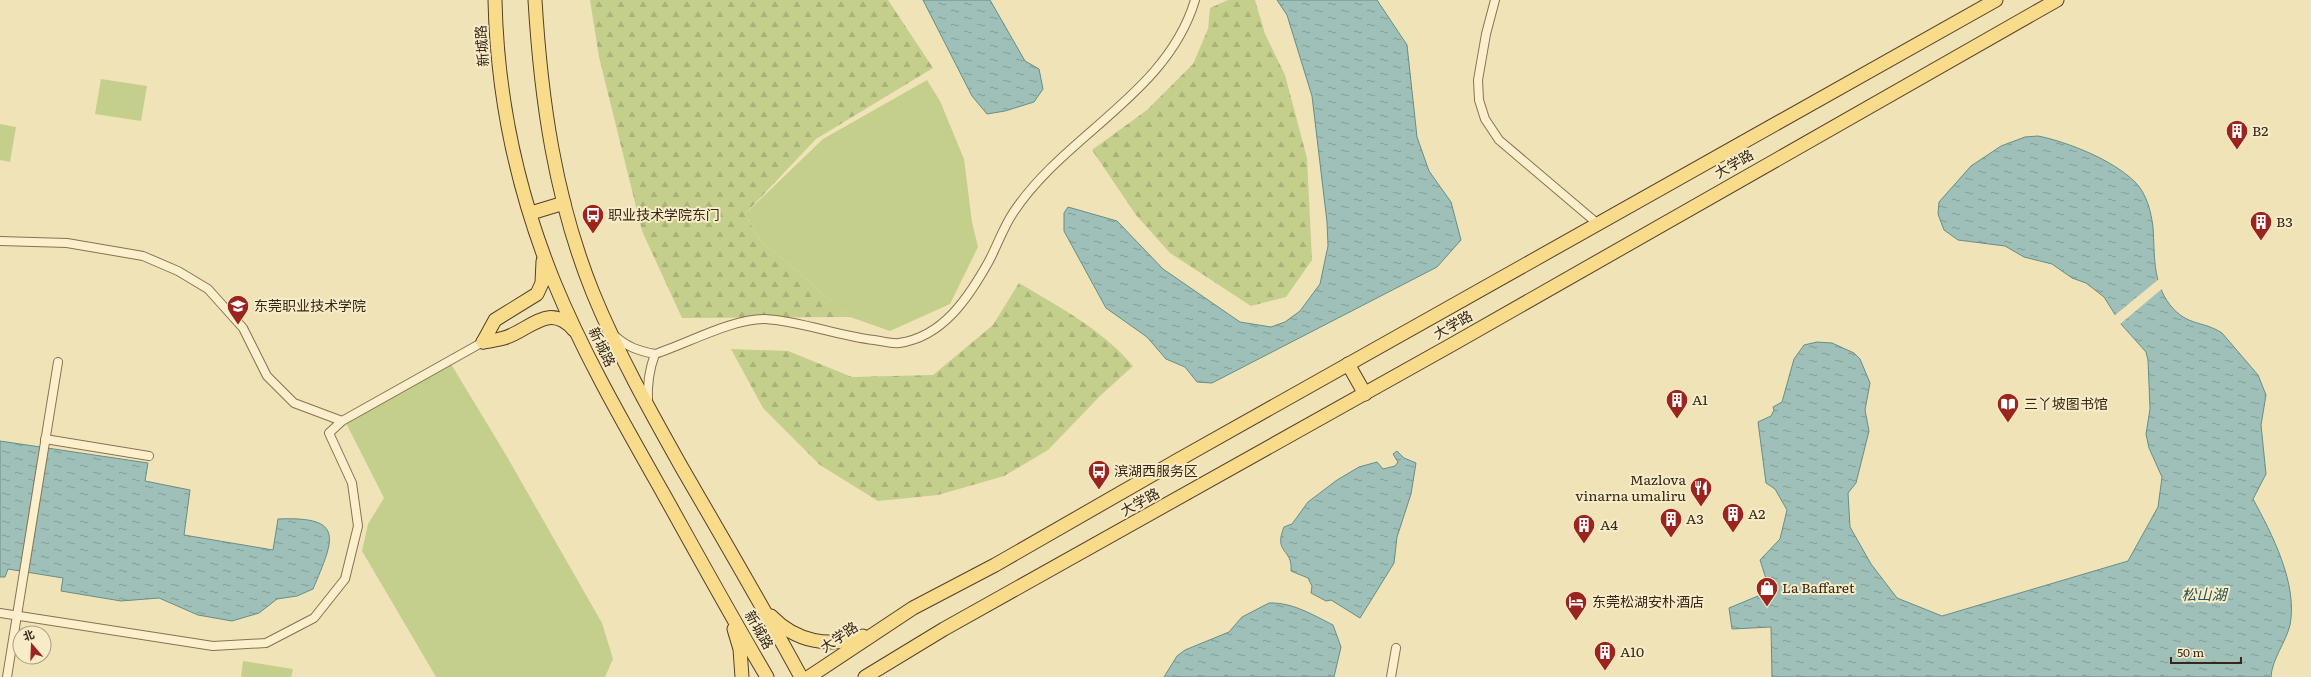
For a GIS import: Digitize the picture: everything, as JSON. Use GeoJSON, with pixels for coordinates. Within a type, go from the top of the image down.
{"type":"FeatureCollection","features":[{"type":"Feature","properties":{"kind":"main road","name":"新城路"},"geometry":{"type":"LineString","coordinates":[[495,0],[500,84],[510,133],[531,213],[554,281],[578,335],[612,401],[767,677]]}},
{"type":"Feature","properties":{"kind":"main road","name":"新城路"},"geometry":{"type":"LineString","coordinates":[[535,0],[544,106],[552,154],[564,203],[593,292],[649,408],[801,677]]}},
{"type":"Feature","properties":{"kind":"main road","name":"大学路"},"geometry":{"type":"LineString","coordinates":[[809,677],[913,608],[995,565],[1348,364],[1996,0]]}},
{"type":"Feature","properties":{"kind":"main road","name":"大学路"},"geometry":{"type":"LineString","coordinates":[[865,677],[944,629],[1365,394],[2057,0]]}},
{"type":"Feature","properties":{"kind":"main road"},"geometry":{"type":"LineString","coordinates":[[531,213],[564,203]]}},
{"type":"Feature","properties":{"kind":"main road"},"geometry":{"type":"LineString","coordinates":[[483,342],[495,320],[532,298],[540,289],[544,264],[540,243]]}},
{"type":"Feature","properties":{"kind":"main road"},"geometry":{"type":"LineString","coordinates":[[483,342],[505,338],[546,318],[562,321],[578,335]]}},
{"type":"Feature","properties":{"kind":"main road"},"geometry":{"type":"LineString","coordinates":[[1348,364],[1365,394]]}},
{"type":"Feature","properties":{"kind":"main road"},"geometry":{"type":"LineString","coordinates":[[756,598],[774,619],[786,628],[810,641],[845,641],[883,627]]}},
{"type":"Feature","properties":{"kind":"main road"},"geometry":{"type":"LineString","coordinates":[[726,604],[740,649],[742,677]]}},
{"type":"Feature","properties":{"kind":"main road"},"geometry":{"type":"LineString","coordinates":[[870,677],[880,668]]}},
{"type":"Feature","properties":{"kind":"street"},"geometry":{"type":"LineString","coordinates":[[611,332],[625,345],[655,354],[737,324],[764,319],[851,337],[899,343],[929,333],[956,312],[988,262],[1012,213],[1054,163],[1122,104],[1164,62],[1189,20],[1195,0]]}},
{"type":"Feature","properties":{"kind":"street"},"geometry":{"type":"LineString","coordinates":[[1495,0],[1486,34],[1478,80],[1479,100],[1485,119],[1499,140],[1598,224]]}},
{"type":"Feature","properties":{"kind":"street"},"geometry":{"type":"LineString","coordinates":[[0,242],[67,243],[143,256],[178,271],[208,289],[243,328],[267,376],[294,402],[342,421]]}},
{"type":"Feature","properties":{"kind":"street"},"geometry":{"type":"LineString","coordinates":[[0,613],[213,646],[266,643],[314,618],[345,579],[358,526],[352,483],[329,433],[342,421],[483,342]]}},
{"type":"Feature","properties":{"kind":"street"},"geometry":{"type":"LineString","coordinates":[[649,408],[647,387],[649,372],[655,354]]}},
{"type":"Feature","properties":{"kind":"street"},"geometry":{"type":"LineString","coordinates":[[7,677],[58,362]]}},
{"type":"Feature","properties":{"kind":"street"},"geometry":{"type":"LineString","coordinates":[[45,438],[149,456]]}},
{"type":"Feature","properties":{"kind":"street"},"geometry":{"type":"LineString","coordinates":[[1393,676],[1396,648]]}},
{"type":"Feature","properties":{"kind":"green space"},"geometry":{"type":"Polygon","coordinates":[[[590,0],[888,0],[933,68],[816,139],[745,214],[759,239],[850,317],[682,318],[642,231],[599,57],[590,0]]]}},
{"type":"Feature","properties":{"kind":"green space"},"geometry":{"type":"Polygon","coordinates":[[[1228,0],[1255,0],[1265,34],[1285,75],[1307,158],[1312,260],[1286,297],[1251,306],[1170,253],[1136,215],[1092,150],[1147,110],[1193,64],[1208,29],[1210,8],[1228,0]]]}},
{"type":"Feature","properties":{"kind":"green space"},"geometry":{"type":"Polygon","coordinates":[[[101,79],[147,86],[141,121],[95,114],[101,79]]]}},
{"type":"Feature","properties":{"kind":"green space"},"geometry":{"type":"Polygon","coordinates":[[[927,80],[940,101],[964,159],[972,222],[978,247],[950,304],[890,331],[850,317],[759,239],[745,214],[823,139],[927,80]]]}},
{"type":"Feature","properties":{"kind":"green space"},"geometry":{"type":"Polygon","coordinates":[[[0,124],[16,127],[10,162],[0,160],[0,124]]]}},
{"type":"Feature","properties":{"kind":"green space"},"geometry":{"type":"Polygon","coordinates":[[[1019,283],[1065,310],[1094,330],[1121,353],[1133,366],[1100,396],[1048,450],[1004,476],[938,495],[878,501],[820,465],[763,408],[731,349],[788,351],[852,377],[933,375],[993,325],[1019,283]]]}},
{"type":"Feature","properties":{"kind":"green space"},"geometry":{"type":"Polygon","coordinates":[[[451,364],[506,455],[602,623],[613,659],[605,677],[436,677],[362,551],[368,524],[384,498],[344,419],[451,364]]]}},
{"type":"Feature","properties":{"kind":"green space"},"geometry":{"type":"Polygon","coordinates":[[[243,661],[293,669],[291,677],[241,677],[243,661]]]}},
{"type":"Feature","properties":{"kind":"water"},"geometry":{"type":"Polygon","coordinates":[[[923,0],[990,0],[1025,61],[1039,69],[1043,89],[1034,102],[1005,111],[987,114],[972,96],[923,0]]]}},
{"type":"Feature","properties":{"kind":"water"},"geometry":{"type":"Polygon","coordinates":[[[1277,0],[1377,0],[1407,45],[1417,137],[1429,171],[1451,202],[1461,240],[1437,267],[1212,383],[1197,382],[1185,367],[1166,359],[1147,337],[1106,308],[1064,231],[1064,213],[1068,207],[1117,221],[1163,269],[1240,322],[1271,327],[1285,322],[1300,311],[1320,284],[1328,246],[1327,222],[1312,96],[1287,15],[1277,0]]]}},
{"type":"Feature","properties":{"kind":"water","name":"松山湖"},"geometry":{"type":"Polygon","coordinates":[[[2038,136],[2076,147],[2103,159],[2115,166],[2135,182],[2143,192],[2150,209],[2157,277],[2164,296],[2170,305],[2183,317],[2222,333],[2258,375],[2266,395],[2261,425],[2266,474],[2253,499],[2282,560],[2287,576],[2291,609],[2290,625],[2274,664],[2271,677],[1772,677],[1771,627],[1732,629],[1729,608],[1770,591],[1760,560],[1780,539],[1787,510],[1775,489],[1766,483],[1758,422],[1771,416],[1774,410],[1773,407],[1782,402],[1794,359],[1804,345],[1817,342],[1832,343],[1854,353],[1860,359],[1870,383],[1865,410],[1869,431],[1856,483],[1848,493],[1850,527],[1871,564],[1897,598],[1942,616],[2128,561],[2158,507],[2162,477],[2149,448],[2146,434],[2150,409],[2148,360],[2146,352],[2121,324],[2104,297],[2086,283],[2072,278],[2052,264],[2024,257],[2005,246],[1958,240],[1944,230],[1938,214],[1939,202],[1971,166],[2001,146],[2025,137],[2038,136]]]}},
{"type":"Feature","properties":{"kind":"water"},"geometry":{"type":"Polygon","coordinates":[[[0,441],[148,463],[145,481],[190,490],[184,535],[273,550],[278,519],[300,519],[315,522],[324,527],[329,534],[329,544],[326,557],[313,589],[297,596],[277,599],[259,613],[232,621],[198,615],[159,598],[121,601],[61,591],[63,578],[8,569],[5,577],[0,577],[0,441]]]}},
{"type":"Feature","properties":{"kind":"water"},"geometry":{"type":"Polygon","coordinates":[[[1397,451],[1404,458],[1416,463],[1411,494],[1397,537],[1394,563],[1360,618],[1331,600],[1326,601],[1311,593],[1312,586],[1308,578],[1291,571],[1289,558],[1282,547],[1281,536],[1284,527],[1292,524],[1308,502],[1337,480],[1359,467],[1377,462],[1383,469],[1395,466],[1398,462],[1393,454],[1397,451]]]}},
{"type":"Feature","properties":{"kind":"water"},"geometry":{"type":"Polygon","coordinates":[[[1269,603],[1278,603],[1294,607],[1310,613],[1333,625],[1341,647],[1334,677],[1164,677],[1177,656],[1185,650],[1229,632],[1242,617],[1269,603]]]}},
{"type":"Feature","properties":{"kind":"pier"},"geometry":{"type":"Polygon","coordinates":[[[2159,279],[2163,288],[2119,325],[2114,316],[2159,279]]]}},
{"type":"Feature","properties":{"kind":"place","name":"B2"},"geometry":{"type":"Point","coordinates":[2237,150]}},
{"type":"Feature","properties":{"kind":"place","name":"职业技术学院东门"},"geometry":{"type":"Point","coordinates":[593,234]}},
{"type":"Feature","properties":{"kind":"place","name":"B3"},"geometry":{"type":"Point","coordinates":[2261,242]}},
{"type":"Feature","properties":{"kind":"place","name":"东莞职业技术学院"},"geometry":{"type":"Point","coordinates":[238,326]}},
{"type":"Feature","properties":{"kind":"place","name":"A1"},"geometry":{"type":"Point","coordinates":[1677,420]}},
{"type":"Feature","properties":{"kind":"place","name":"三丫坡图书馆"},"geometry":{"type":"Point","coordinates":[2008,424]}},
{"type":"Feature","properties":{"kind":"place","name":"滨湖西服务区"},"geometry":{"type":"Point","coordinates":[1099,490]}},
{"type":"Feature","properties":{"kind":"place","name":"Mazlova vinarna umaliru"},"geometry":{"type":"Point","coordinates":[1701,508]}},
{"type":"Feature","properties":{"kind":"place","name":"A2"},"geometry":{"type":"Point","coordinates":[1733,534]}},
{"type":"Feature","properties":{"kind":"place","name":"A3"},"geometry":{"type":"Point","coordinates":[1671,538]}},
{"type":"Feature","properties":{"kind":"place","name":"A4"},"geometry":{"type":"Point","coordinates":[1584,544]}},
{"type":"Feature","properties":{"kind":"place","name":"La Baffaret"},"geometry":{"type":"Point","coordinates":[1767,608]}},
{"type":"Feature","properties":{"kind":"place","name":"东莞松湖安朴酒店"},"geometry":{"type":"Point","coordinates":[1576,622]}},
{"type":"Feature","properties":{"kind":"place","name":"A10"},"geometry":{"type":"Point","coordinates":[1605,672]}}]}
